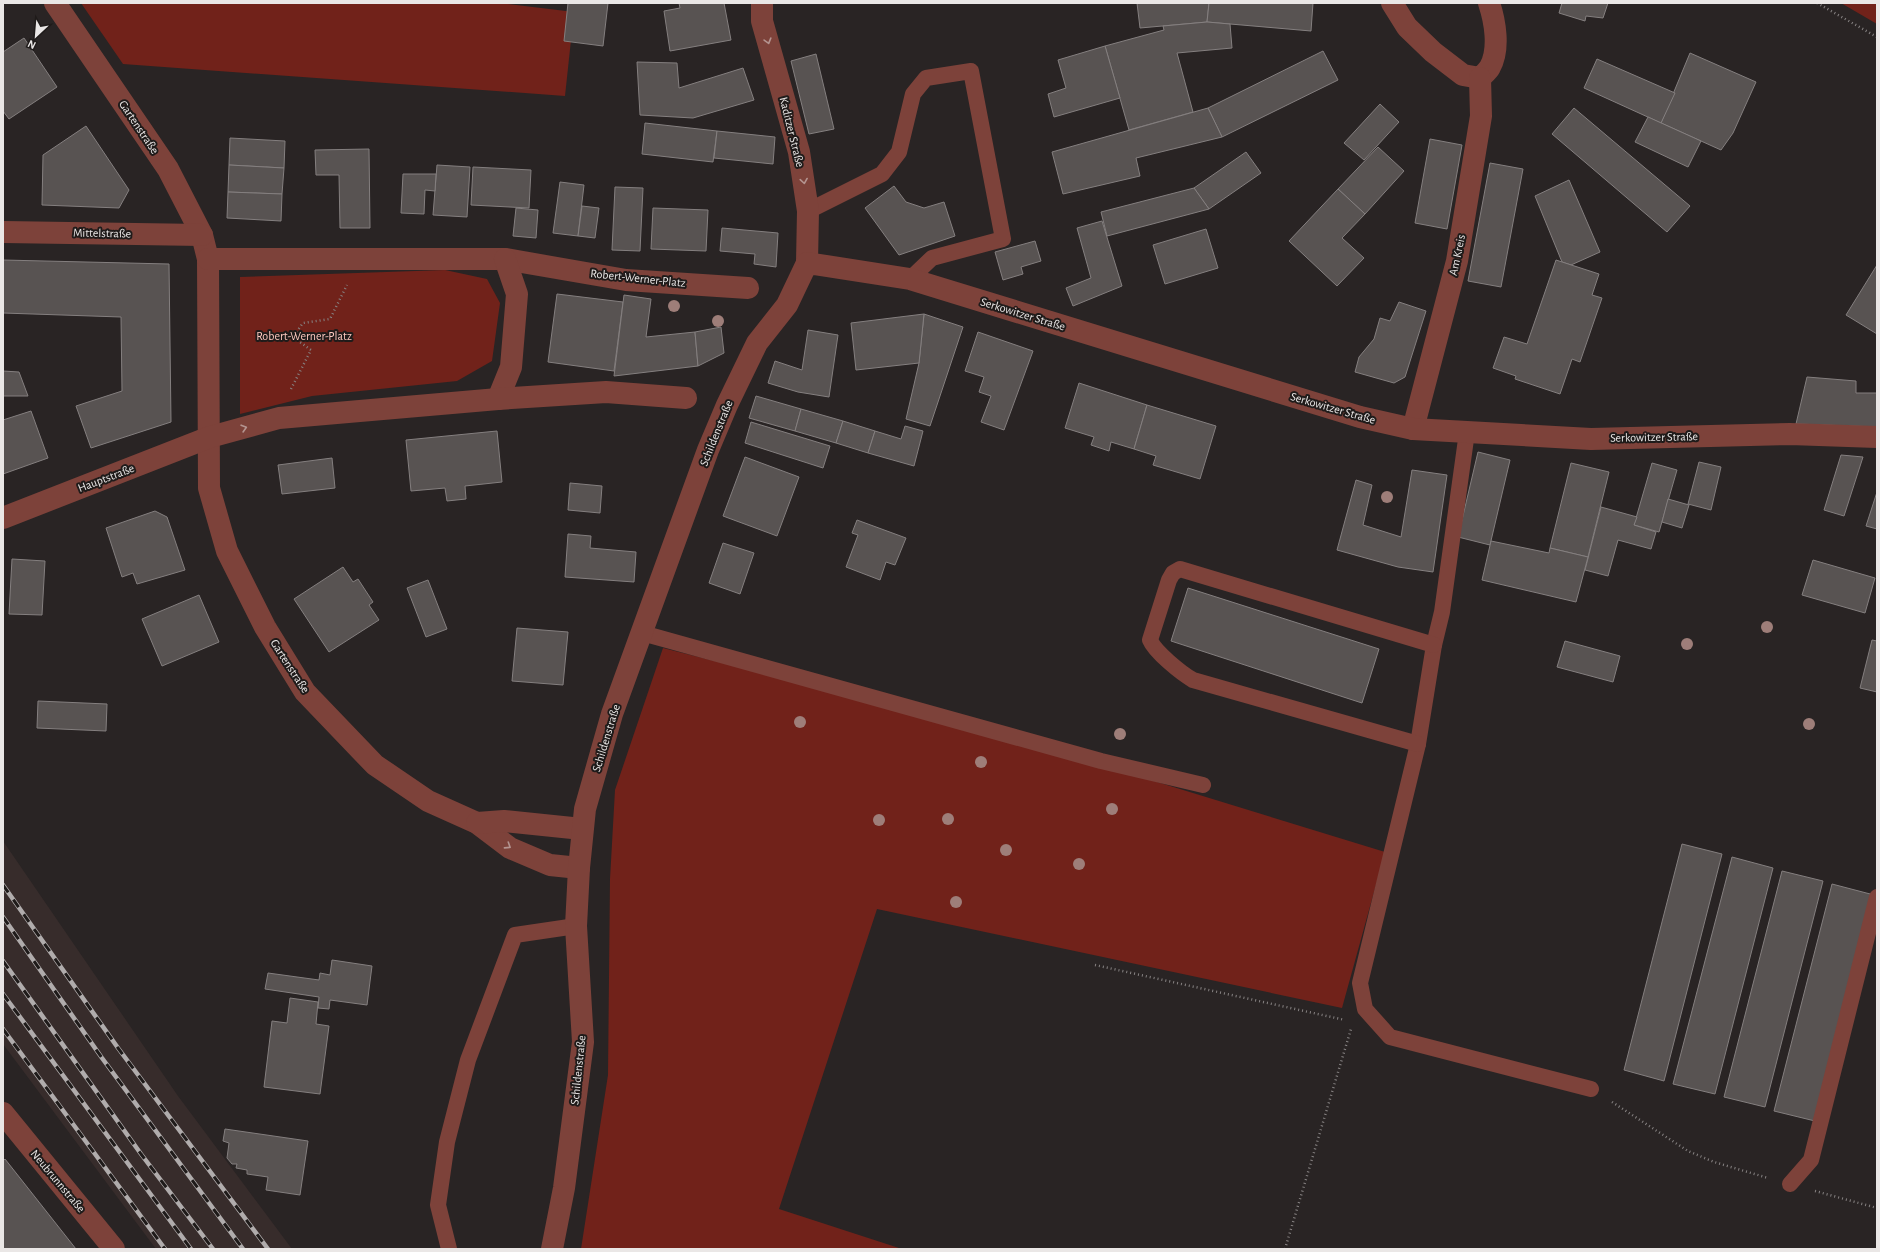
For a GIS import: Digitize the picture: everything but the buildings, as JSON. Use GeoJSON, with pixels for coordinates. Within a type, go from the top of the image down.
{"type":"FeatureCollection","features":[{"type":"Feature","properties":{"kind":"street","name":"Gartenstraße"},"geometry":{"type":"LineString","coordinates":[[55,3],[168,169],[202,235],[208,259]]}},
{"type":"Feature","properties":{"kind":"street","name":"Kaditzer Straße"},"geometry":{"type":"LineString","coordinates":[[762,3],[762,20],[799,152],[808,211],[807,264]]}},
{"type":"Feature","properties":{"kind":"street"},"geometry":{"type":"LineString","coordinates":[[1392,3],[1407,28],[1433,52],[1464,75],[1480,78],[1490,67],[1495,52],[1494,18],[1489,3]]}},
{"type":"Feature","properties":{"kind":"street","name":"Am Kreis"},"geometry":{"type":"LineString","coordinates":[[1413,429],[1457,261],[1481,116],[1480,78]]}},
{"type":"Feature","properties":{"kind":"street","name":"Mittelstraße"},"geometry":{"type":"LineString","coordinates":[[3,232],[202,235]]}},
{"type":"Feature","properties":{"kind":"street"},"geometry":{"type":"LineString","coordinates":[[208,259],[210,437],[279,418],[498,399],[606,392],[686,398]]}},
{"type":"Feature","properties":{"kind":"street","name":"Robert-Werner-Platz"},"geometry":{"type":"LineString","coordinates":[[208,259],[505,259],[626,280],[748,288]]}},
{"type":"Feature","properties":{"kind":"street"},"geometry":{"type":"LineString","coordinates":[[498,399],[512,366],[517,294],[505,259]]}},
{"type":"Feature","properties":{"kind":"street","name":"Serkowitzer Straße"},"geometry":{"type":"LineString","coordinates":[[807,264],[910,279],[1360,417],[1413,429],[1592,439],[1790,434],[1877,436]]}},
{"type":"Feature","properties":{"kind":"street","name":"Schildenstraße"},"geometry":{"type":"LineString","coordinates":[[552,1249],[564,1188],[583,1042],[576,926],[582,829],[585,809],[612,714],[708,450],[727,405],[757,343],[787,305],[807,264]]}},
{"type":"Feature","properties":{"kind":"street","name":"Gartenstraße"},"geometry":{"type":"LineString","coordinates":[[210,437],[209,488],[227,551],[265,627],[305,692],[375,765],[428,801],[477,823],[510,848],[550,865],[579,868]]}},
{"type":"Feature","properties":{"kind":"street","name":"Hauptstraße"},"geometry":{"type":"LineString","coordinates":[[3,518],[210,437]]}},
{"type":"Feature","properties":{"kind":"street","name":"Gartenstraße"},"geometry":{"type":"LineString","coordinates":[[477,823],[504,821],[582,829]]}},
{"type":"Feature","properties":{"kind":"street","name":"Neubrunnstraße"},"geometry":{"type":"LineString","coordinates":[[3,1113],[114,1249]]}},
{"type":"Feature","properties":{"kind":"lane"},"geometry":{"type":"LineString","coordinates":[[808,211],[882,174],[899,152],[913,94],[926,78],[971,71],[1002,239],[932,258],[910,279]]}},
{"type":"Feature","properties":{"kind":"lane"},"geometry":{"type":"LineString","coordinates":[[1467,432],[1442,612],[1434,645],[1418,744],[1360,983],[1365,1009],[1390,1037],[1591,1089]]}},
{"type":"Feature","properties":{"kind":"lane"},"geometry":{"type":"LineString","coordinates":[[1418,744],[1193,680],[1183,674],[1154,648],[1150,640],[1169,580],[1173,573],[1180,569],[1434,645]]}},
{"type":"Feature","properties":{"kind":"lane"},"geometry":{"type":"LineString","coordinates":[[642,633],[1101,761],[1203,785]]}},
{"type":"Feature","properties":{"kind":"lane"},"geometry":{"type":"LineString","coordinates":[[1790,1184],[1811,1160],[1877,897]]}},
{"type":"Feature","properties":{"kind":"lane"},"geometry":{"type":"LineString","coordinates":[[449,1249],[438,1205],[447,1142],[468,1060],[515,935],[576,926]]}},
{"type":"Feature","properties":{"kind":"path"},"geometry":{"type":"LineString","coordinates":[[1817,3],[1877,37]]}},
{"type":"Feature","properties":{"kind":"path"},"geometry":{"type":"LineString","coordinates":[[279,418],[283,405],[311,350],[292,337],[303,323],[330,319],[361,258]]}},
{"type":"Feature","properties":{"kind":"path"},"geometry":{"type":"LineString","coordinates":[[1095,965],[1355,1023]]}},
{"type":"Feature","properties":{"kind":"path"},"geometry":{"type":"LineString","coordinates":[[1285,1249],[1348,1033],[1365,1009]]}},
{"type":"Feature","properties":{"kind":"path"},"geometry":{"type":"LineString","coordinates":[[1591,1089],[1688,1151],[1714,1162],[1877,1208]]}},
{"type":"Feature","properties":{"kind":"shaded area"},"geometry":{"type":"Polygon","coordinates":[[[3,841],[178,1096],[292,1249],[156,1249],[3,1044],[3,841]]]}},
{"type":"Feature","properties":{"kind":"green space"},"geometry":{"type":"Polygon","coordinates":[[[81,3],[499,3],[574,12],[565,96],[123,64],[81,3]]]}},
{"type":"Feature","properties":{"kind":"green space"},"geometry":{"type":"Polygon","coordinates":[[[1841,3],[1877,3],[1877,24],[1841,3]]]}},
{"type":"Feature","properties":{"kind":"green space","name":"Robert-Werner-Platz"},"geometry":{"type":"Polygon","coordinates":[[[445,270],[487,279],[500,303],[492,361],[457,381],[312,396],[240,414],[240,277],[445,270]]]}},
{"type":"Feature","properties":{"kind":"green space"},"geometry":{"type":"Polygon","coordinates":[[[663,648],[991,731],[1385,852],[1342,1008],[877,909],[779,1209],[902,1249],[581,1249],[608,1075],[610,879],[615,790],[663,648]]]}},
{"type":"Feature","properties":{"kind":"railway"},"geometry":{"type":"LineString","coordinates":[[3,885],[118,1048],[268,1249]]}},
{"type":"Feature","properties":{"kind":"railway"},"geometry":{"type":"LineString","coordinates":[[3,917],[102,1058],[243,1249]]}},
{"type":"Feature","properties":{"kind":"railway"},"geometry":{"type":"LineString","coordinates":[[3,961],[141,1154],[213,1249]]}},
{"type":"Feature","properties":{"kind":"railway"},"geometry":{"type":"LineString","coordinates":[[3,994],[191,1249]]}},
{"type":"Feature","properties":{"kind":"railway"},"geometry":{"type":"LineString","coordinates":[[3,1029],[165,1249]]}}]}
